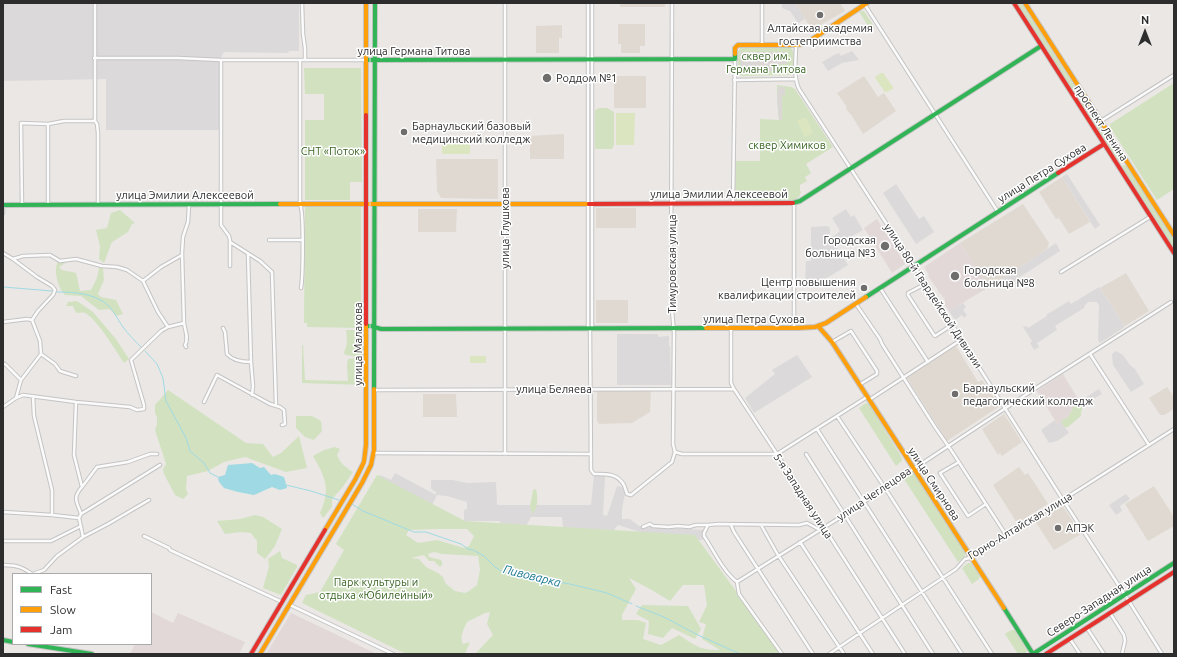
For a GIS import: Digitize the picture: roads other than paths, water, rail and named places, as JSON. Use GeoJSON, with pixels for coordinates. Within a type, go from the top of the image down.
{"type":"FeatureCollection","features":[{"type":"Feature","properties":{"kind":"street"},"geometry":{"type":"LineString","coordinates":[[95,3],[94,58],[95,121],[97,124],[98,133],[98,205]]}},
{"type":"Feature","properties":{"kind":"street"},"geometry":{"type":"LineString","coordinates":[[302,3],[305,60]]}},
{"type":"Feature","properties":{"kind":"street","name":"улица Малахова"},"geometry":{"type":"LineString","coordinates":[[251,654],[355,480],[365,458],[367,326],[366,3]]}},
{"type":"Feature","properties":{"kind":"street","name":"улица Малахова"},"geometry":{"type":"LineString","coordinates":[[260,654],[362,484],[372,464],[374,453],[375,3]]}},
{"type":"Feature","properties":{"kind":"street","name":"улица Глушкова"},"geometry":{"type":"LineString","coordinates":[[505,3],[505,454]]}},
{"type":"Feature","properties":{"kind":"street"},"geometry":{"type":"LineString","coordinates":[[588,3],[590,466],[594,474],[614,475],[623,484],[627,494],[630,495],[672,462],[675,452],[678,454],[777,454],[837,416],[928,362],[961,340]]}},
{"type":"Feature","properties":{"kind":"street"},"geometry":{"type":"LineString","coordinates":[[590,328],[593,203],[592,3]]}},
{"type":"Feature","properties":{"kind":"street","name":"Тимуровская улица"},"geometry":{"type":"LineString","coordinates":[[672,3],[671,292],[674,389],[673,444],[675,452]]}},
{"type":"Feature","properties":{"kind":"street"},"geometry":{"type":"LineString","coordinates":[[762,3],[762,45]]}},
{"type":"Feature","properties":{"kind":"street","name":"проспект Ленина"},"geometry":{"type":"LineString","coordinates":[[1014,3],[1174,253]]}},
{"type":"Feature","properties":{"kind":"street","name":"проспект Ленина"},"geometry":{"type":"LineString","coordinates":[[1025,3],[1174,235]]}},
{"type":"Feature","properties":{"kind":"street"},"geometry":{"type":"LineString","coordinates":[[733,204],[734,80],[736,46],[796,45],[811,40],[866,4],[998,212]]}},
{"type":"Feature","properties":{"kind":"street"},"geometry":{"type":"LineString","coordinates":[[734,80],[796,79],[796,45]]}},
{"type":"Feature","properties":{"kind":"street","name":"улица Эмилии Алексеевой"},"geometry":{"type":"LineString","coordinates":[[3,205],[794,203],[800,201],[851,169],[1041,46]]}},
{"type":"Feature","properties":{"kind":"street","name":"улица Германа Титова"},"geometry":{"type":"LineString","coordinates":[[94,58],[178,58],[221,60],[735,59]]}},
{"type":"Feature","properties":{"kind":"street"},"geometry":{"type":"LineString","coordinates":[[221,60],[221,224],[229,236],[230,266]]}},
{"type":"Feature","properties":{"kind":"street"},"geometry":{"type":"LineString","coordinates":[[300,60],[300,204],[302,209],[303,240],[301,288]]}},
{"type":"Feature","properties":{"kind":"street"},"geometry":{"type":"LineString","coordinates":[[1101,121],[1174,75]]}},
{"type":"Feature","properties":{"kind":"street","name":"улица 80-й Гвардейской Дивизии"},"geometry":{"type":"LineString","coordinates":[[796,79],[799,89],[1162,654]]}},
{"type":"Feature","properties":{"kind":"street"},"geometry":{"type":"LineString","coordinates":[[1077,101],[1085,96]]}},
{"type":"Feature","properties":{"kind":"street"},"geometry":{"type":"LineString","coordinates":[[22,205],[21,124],[48,124],[64,121],[95,121]]}},
{"type":"Feature","properties":{"kind":"street"},"geometry":{"type":"LineString","coordinates":[[48,124],[48,205]]}},
{"type":"Feature","properties":{"kind":"street","name":"улица Петра Сухова"},"geometry":{"type":"LineString","coordinates":[[367,326],[381,329],[505,329],[794,328],[818,326],[826,323],[1104,144]]}},
{"type":"Feature","properties":{"kind":"street"},"geometry":{"type":"LineString","coordinates":[[1118,166],[1126,161]]}},
{"type":"Feature","properties":{"kind":"street"},"geometry":{"type":"LineString","coordinates":[[794,203],[794,328]]}},
{"type":"Feature","properties":{"kind":"street"},"geometry":{"type":"LineString","coordinates":[[3,205],[3,213]]}},
{"type":"Feature","properties":{"kind":"street"},"geometry":{"type":"LineString","coordinates":[[186,347],[185,345],[187,338],[184,323],[182,255],[183,237],[190,210],[189,205]]}},
{"type":"Feature","properties":{"kind":"street"},"geometry":{"type":"LineString","coordinates":[[1061,272],[1151,217]]}},
{"type":"Feature","properties":{"kind":"street"},"geometry":{"type":"LineString","coordinates":[[269,240],[303,240]]}},
{"type":"Feature","properties":{"kind":"street"},"geometry":{"type":"LineString","coordinates":[[230,242],[260,261],[272,272],[276,406]]}},
{"type":"Feature","properties":{"kind":"street"},"geometry":{"type":"LineString","coordinates":[[3,253],[52,286],[55,290],[53,295],[32,320]]}},
{"type":"Feature","properties":{"kind":"street"},"geometry":{"type":"LineString","coordinates":[[248,253],[253,386],[252,395]]}},
{"type":"Feature","properties":{"kind":"street"},"geometry":{"type":"LineString","coordinates":[[13,259],[24,256],[50,255],[60,261],[76,259],[102,266],[117,267],[127,270],[143,282],[158,312],[168,327]]}},
{"type":"Feature","properties":{"kind":"street"},"geometry":{"type":"LineString","coordinates":[[143,282],[160,267],[182,255]]}},
{"type":"Feature","properties":{"kind":"street"},"geometry":{"type":"LineString","coordinates":[[925,284],[908,295],[934,335],[935,336],[952,325]]}},
{"type":"Feature","properties":{"kind":"street"},"geometry":{"type":"LineString","coordinates":[[880,287],[928,362]]}},
{"type":"Feature","properties":{"kind":"street","name":"улица Чеглецова"},"geometry":{"type":"LineString","coordinates":[[737,582],[844,515],[1084,356],[1090,354],[1171,302]]}},
{"type":"Feature","properties":{"kind":"street"},"geometry":{"type":"LineString","coordinates":[[855,303],[882,341],[882,344],[903,377],[1006,535]]}},
{"type":"Feature","properties":{"kind":"street"},"geometry":{"type":"LineString","coordinates":[[3,322],[27,319],[32,320]]}},
{"type":"Feature","properties":{"kind":"street"},"geometry":{"type":"LineString","coordinates":[[16,398],[21,380],[41,354],[40,342],[32,320]]}},
{"type":"Feature","properties":{"kind":"street"},"geometry":{"type":"LineString","coordinates":[[3,407],[23,395],[130,407],[140,410],[144,409],[131,360],[161,331],[168,327],[184,323]]}},
{"type":"Feature","properties":{"kind":"street","name":"улица Смирнова"},"geometry":{"type":"LineString","coordinates":[[818,326],[832,342],[1033,654]]}},
{"type":"Feature","properties":{"kind":"street"},"geometry":{"type":"LineString","coordinates":[[223,328],[226,332],[227,354],[236,360],[251,362]]}},
{"type":"Feature","properties":{"kind":"street","name":"5-я Западная улица"},"geometry":{"type":"LineString","coordinates":[[731,328],[732,383],[734,389],[905,654]]}},
{"type":"Feature","properties":{"kind":"street"},"geometry":{"type":"LineString","coordinates":[[832,342],[851,331],[877,371],[877,374],[859,385]]}},
{"type":"Feature","properties":{"kind":"street"},"geometry":{"type":"LineString","coordinates":[[41,354],[56,364],[60,371],[76,376]]}},
{"type":"Feature","properties":{"kind":"street"},"geometry":{"type":"LineString","coordinates":[[1090,354],[1148,445]]}},
{"type":"Feature","properties":{"kind":"street"},"geometry":{"type":"LineString","coordinates":[[6,364],[21,380]]}},
{"type":"Feature","properties":{"kind":"street"},"geometry":{"type":"LineString","coordinates":[[204,402],[217,375],[252,395],[284,410],[284,424],[282,425]]}},
{"type":"Feature","properties":{"kind":"street","name":"улица Беляева"},"geometry":{"type":"LineString","coordinates":[[374,390],[734,389]]}},
{"type":"Feature","properties":{"kind":"street"},"geometry":{"type":"LineString","coordinates":[[33,396],[34,416],[52,490],[52,515]]}},
{"type":"Feature","properties":{"kind":"street"},"geometry":{"type":"LineString","coordinates":[[76,402],[74,455],[82,487]]}},
{"type":"Feature","properties":{"kind":"street"},"geometry":{"type":"LineString","coordinates":[[837,416],[992,654]]}},
{"type":"Feature","properties":{"kind":"street"},"geometry":{"type":"LineString","coordinates":[[817,429],[962,654]]}},
{"type":"Feature","properties":{"kind":"street","name":"Горно-Алтайская улица"},"geometry":{"type":"LineString","coordinates":[[830,654],[956,569],[965,559],[970,558],[1174,429]]}},
{"type":"Feature","properties":{"kind":"street"},"geometry":{"type":"LineString","coordinates":[[374,453],[590,454]]}},
{"type":"Feature","properties":{"kind":"street"},"geometry":{"type":"LineString","coordinates":[[83,537],[80,518],[81,514],[76,496],[96,467],[128,462],[150,454],[157,454]]}},
{"type":"Feature","properties":{"kind":"street"},"geometry":{"type":"LineString","coordinates":[[806,454],[933,654]]}},
{"type":"Feature","properties":{"kind":"street"},"geometry":{"type":"LineString","coordinates":[[959,462],[940,473],[968,516],[986,504]]}},
{"type":"Feature","properties":{"kind":"street"},"geometry":{"type":"LineString","coordinates":[[81,514],[160,465]]}},
{"type":"Feature","properties":{"kind":"street"},"geometry":{"type":"LineString","coordinates":[[36,573],[44,570],[57,556],[83,537],[149,500]]}},
{"type":"Feature","properties":{"kind":"street"},"geometry":{"type":"LineString","coordinates":[[3,512],[80,518]]}},
{"type":"Feature","properties":{"kind":"street"},"geometry":{"type":"LineString","coordinates":[[643,526],[650,524],[652,526],[689,527],[696,525],[718,524],[799,525],[807,523],[820,530]]}},
{"type":"Feature","properties":{"kind":"street"},"geometry":{"type":"LineString","coordinates":[[708,525],[704,536],[721,564],[737,582],[739,594],[782,654]]}},
{"type":"Feature","properties":{"kind":"street"},"geometry":{"type":"LineString","coordinates":[[731,525],[734,532],[813,654]]}},
{"type":"Feature","properties":{"kind":"street"},"geometry":{"type":"LineString","coordinates":[[760,525],[778,555],[844,654]]}},
{"type":"Feature","properties":{"kind":"street"},"geometry":{"type":"LineString","coordinates":[[3,541],[51,541],[81,526]]}},
{"type":"Feature","properties":{"kind":"street"},"geometry":{"type":"LineString","coordinates":[[144,536],[169,548],[170,550],[282,602]]}},
{"type":"Feature","properties":{"kind":"street"},"geometry":{"type":"LineString","coordinates":[[800,542],[873,654]]}},
{"type":"Feature","properties":{"kind":"street","name":"Северо-Западная улица"},"geometry":{"type":"LineString","coordinates":[[1033,654],[1174,563]]}},
{"type":"Feature","properties":{"kind":"street"},"geometry":{"type":"LineString","coordinates":[[3,565],[23,568],[31,573]]}},
{"type":"Feature","properties":{"kind":"street","name":"Северо-Западная улица"},"geometry":{"type":"LineString","coordinates":[[1046,654],[1174,572]]}},
{"type":"Feature","properties":{"kind":"street"},"geometry":{"type":"LineString","coordinates":[[290,605],[393,654]]}},
{"type":"Feature","properties":{"kind":"street"},"geometry":{"type":"LineString","coordinates":[[1110,613],[1124,635],[1125,641],[1122,654]]}},
{"type":"Feature","properties":{"kind":"street"},"geometry":{"type":"LineString","coordinates":[[1086,628],[1104,654]]}},
{"type":"Feature","properties":{"kind":"street"},"geometry":{"type":"LineString","coordinates":[[1070,638],[1080,654]]}},
{"type":"Feature","properties":{"kind":"street"},"geometry":{"type":"LineString","coordinates":[[34,645],[92,654]]}},
{"type":"Feature","properties":{"kind":"water"},"geometry":{"type":"Polygon","coordinates":[[[252,463],[260,468],[264,467],[271,475],[275,474],[284,477],[287,488],[280,490],[272,487],[254,495],[224,488],[219,482],[218,477],[225,475],[228,465],[252,463]]]}},
{"type":"Feature","properties":{"kind":"waterway","name":"Пивоварка"},"geometry":{"type":"LineString","coordinates":[[3,287],[52,291]]}},
{"type":"Feature","properties":{"kind":"waterway","name":"Пивоварка"},"geometry":{"type":"LineString","coordinates":[[56,292],[81,294],[104,302],[112,310],[127,332],[142,348]]}},
{"type":"Feature","properties":{"kind":"waterway","name":"Пивоварка"},"geometry":{"type":"LineString","coordinates":[[145,351],[157,364],[163,378],[166,401],[186,438],[190,451],[204,463],[210,473],[218,477]]}},
{"type":"Feature","properties":{"kind":"waterway","name":"Пивоварка"},"geometry":{"type":"LineString","coordinates":[[286,485],[339,500]]}},
{"type":"Feature","properties":{"kind":"waterway","name":"Пивоварка"},"geometry":{"type":"LineString","coordinates":[[352,504],[363,511],[414,532],[426,532],[461,544],[484,556],[501,571],[514,575],[570,584],[607,593],[632,604]]}},
{"type":"Feature","properties":{"kind":"waterway","name":"Пивоварка"},"geometry":{"type":"LineString","coordinates":[[636,606],[664,617],[698,635],[740,654]]}},
{"type":"Feature","properties":{"kind":"tram line"},"geometry":{"type":"LineString","coordinates":[[255,654],[358,481],[365,468],[369,455],[370,3]]}},
{"type":"Feature","properties":{"kind":"tram line"},"geometry":{"type":"LineString","coordinates":[[1038,654],[1174,567]]}},
{"type":"Feature","properties":{"kind":"place","name":"Алтайская академия гостеприимства"},"geometry":{"type":"Point","coordinates":[820,15]}},
{"type":"Feature","properties":{"kind":"place","name":"Роддом №1"},"geometry":{"type":"Point","coordinates":[547,78]}},
{"type":"Feature","properties":{"kind":"place","name":"Барнаульский базовый медицинский колледж"},"geometry":{"type":"Point","coordinates":[404,132]}},
{"type":"Feature","properties":{"kind":"place","name":"Городская больница №3"},"geometry":{"type":"Point","coordinates":[885,246]}},
{"type":"Feature","properties":{"kind":"place","name":"Городская больница №8"},"geometry":{"type":"Point","coordinates":[955,276]}},
{"type":"Feature","properties":{"kind":"place","name":"Центр повышения квалификации строителей"},"geometry":{"type":"Point","coordinates":[864,288]}},
{"type":"Feature","properties":{"kind":"place","name":"Барнаульский педагогический колледж"},"geometry":{"type":"Point","coordinates":[955,394]}},
{"type":"Feature","properties":{"kind":"place","name":"АПЭК"},"geometry":{"type":"Point","coordinates":[1058,528]}},
{"type":"Feature","properties":{"kind":"park label","name":"сквер им. Германа Титова"},"geometry":{"type":"Point","coordinates":[766,62]}},
{"type":"Feature","properties":{"kind":"park label","name":"сквер Химиков"},"geometry":{"type":"Point","coordinates":[787,145]}},
{"type":"Feature","properties":{"kind":"park label","name":"СНТ «Поток»"},"geometry":{"type":"Point","coordinates":[333,151]}},
{"type":"Feature","properties":{"kind":"park label","name":"Парк культуры и отдыха «Юбилейный»"},"geometry":{"type":"Point","coordinates":[376,588]}}]}
